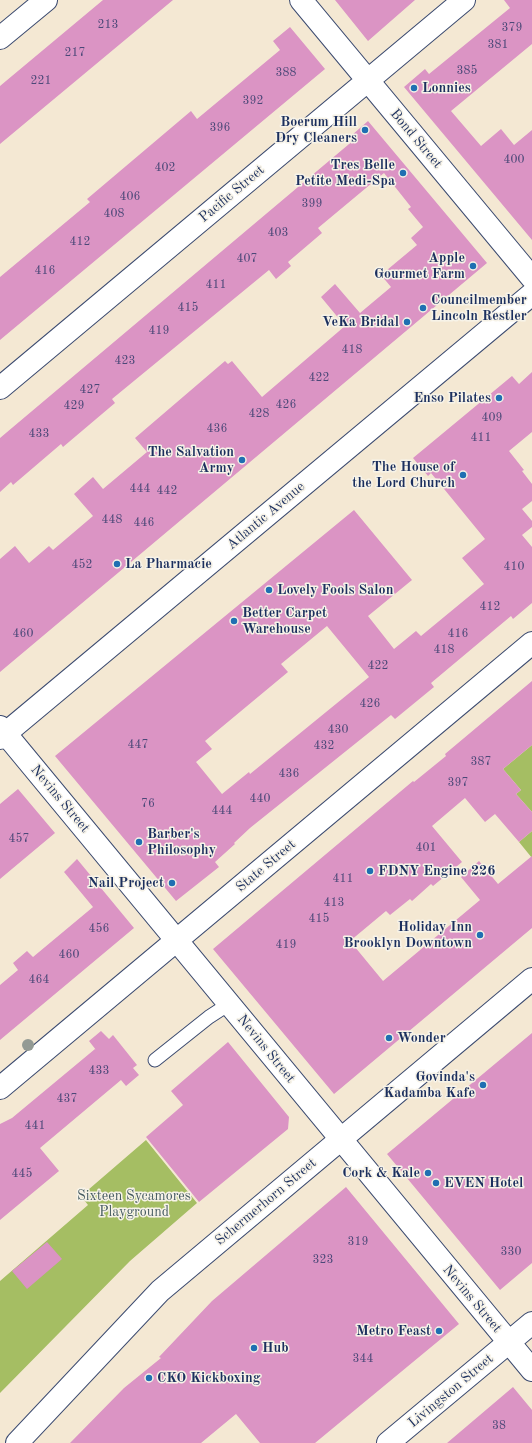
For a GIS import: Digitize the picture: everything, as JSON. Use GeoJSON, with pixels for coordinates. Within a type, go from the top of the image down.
{"type":"FeatureCollection","features":[{"type":"Feature","properties":{"kind":"street"},"geometry":{"type":"LineString","coordinates":[[0,38],[46,0]]}},
{"type":"Feature","properties":{"kind":"street","name":"Bond Street"},"geometry":{"type":"LineString","coordinates":[[301,0],[532,278]]}},
{"type":"Feature","properties":{"kind":"street","name":"Pacific Street"},"geometry":{"type":"LineString","coordinates":[[0,388],[464,0]]}},
{"type":"Feature","properties":{"kind":"street","name":"Atlantic Avenue"},"geometry":{"type":"LineString","coordinates":[[2,733],[532,294]]}},
{"type":"Feature","properties":{"kind":"street","name":"State Street"},"geometry":{"type":"LineString","coordinates":[[0,1088],[532,643]]}},
{"type":"Feature","properties":{"kind":"street","name":"Nevins Street"},"geometry":{"type":"LineString","coordinates":[[2,733],[177,940],[340,1140],[532,1370]]}},
{"type":"Feature","properties":{"kind":"street","name":"Schermerhorn Street"},"geometry":{"type":"LineString","coordinates":[[17,1443],[160,1291],[532,979]]}},
{"type":"Feature","properties":{"kind":"street","name":"Livingston Street"},"geometry":{"type":"LineString","coordinates":[[388,1443],[532,1323]]}},
{"type":"Feature","properties":{"kind":"lane"},"geometry":{"type":"LineString","coordinates":[[155,1060],[209,1017],[229,1004]]}},
{"type":"Feature","properties":{"kind":"green space"},"geometry":{"type":"Polygon","coordinates":[[[532,745],[532,812],[516,794],[521,790],[503,769],[532,745]]]}},
{"type":"Feature","properties":{"kind":"green space"},"geometry":{"type":"Polygon","coordinates":[[[532,831],[532,858],[519,842],[532,831]]]}},
{"type":"Feature","properties":{"kind":"green space","name":"Sixteen Sycamores Playground"},"geometry":{"type":"Polygon","coordinates":[[[146,1140],[197,1203],[130,1261],[0,1393],[0,1281],[88,1205],[81,1196],[146,1140]]]}},
{"type":"Feature","properties":{"kind":"building"},"geometry":{"type":"Polygon","coordinates":[[[103,0],[173,0],[0,144],[0,86],[103,0]]]}},
{"type":"Feature","properties":{"kind":"building"},"geometry":{"type":"Polygon","coordinates":[[[335,0],[415,0],[368,41],[335,0]]]}},
{"type":"Feature","properties":{"kind":"building"},"geometry":{"type":"Polygon","coordinates":[[[504,0],[532,0],[532,44],[451,111],[481,146],[501,129],[514,145],[532,130],[532,240],[404,87],[425,69],[429,74],[510,8],[504,0]]]}},
{"type":"Feature","properties":{"kind":"building"},"geometry":{"type":"Polygon","coordinates":[[[290,27],[325,69],[0,340],[0,277],[90,202],[87,199],[191,111],[197,119],[280,50],[273,41],[290,27]]]}},
{"type":"Feature","properties":{"kind":"building"},"geometry":{"type":"Polygon","coordinates":[[[368,121],[487,263],[0,672],[0,559],[15,546],[29,563],[49,546],[53,550],[93,516],[74,494],[93,477],[103,489],[147,452],[135,438],[225,361],[228,364],[232,361],[262,397],[345,326],[321,297],[335,284],[360,313],[391,287],[381,275],[417,245],[411,238],[423,227],[408,209],[411,207],[384,173],[318,228],[322,233],[288,262],[291,266],[276,279],[269,270],[112,399],[115,403],[63,447],[61,444],[13,485],[11,482],[0,492],[0,438],[355,139],[352,135],[368,121]]]}},
{"type":"Feature","properties":{"kind":"building"},"geometry":{"type":"Polygon","coordinates":[[[532,372],[532,432],[509,451],[524,470],[522,471],[532,484],[532,501],[522,509],[532,521],[532,527],[522,535],[532,547],[532,603],[513,619],[511,616],[431,683],[434,687],[395,719],[391,715],[250,828],[215,862],[219,867],[176,901],[55,756],[354,510],[412,580],[368,616],[394,649],[416,631],[421,636],[484,584],[462,558],[485,539],[431,473],[428,476],[413,458],[512,376],[519,384],[532,372]],[[327,626],[281,664],[288,672],[205,741],[212,749],[196,762],[222,794],[249,772],[250,774],[369,677],[327,626]]]}},
{"type":"Feature","properties":{"kind":"building"},"geometry":{"type":"Polygon","coordinates":[[[532,681],[532,745],[503,769],[521,790],[516,794],[532,812],[532,831],[519,842],[495,814],[485,822],[465,798],[432,826],[462,862],[433,886],[431,884],[412,901],[410,899],[390,915],[386,911],[350,941],[383,981],[480,900],[461,877],[479,861],[498,884],[532,856],[532,928],[334,1094],[213,949],[413,781],[414,782],[446,756],[445,754],[532,681]]]}},
{"type":"Feature","properties":{"kind":"building"},"geometry":{"type":"Polygon","coordinates":[[[18,789],[55,833],[0,879],[0,804],[18,789]]]}},
{"type":"Feature","properties":{"kind":"building"},"geometry":{"type":"Polygon","coordinates":[[[77,859],[134,928],[0,1040],[0,985],[18,970],[13,963],[27,951],[33,957],[93,907],[64,872],[77,859]]]}},
{"type":"Feature","properties":{"kind":"building"},"geometry":{"type":"Polygon","coordinates":[[[101,1031],[109,1039],[113,1035],[137,1065],[133,1068],[139,1075],[126,1086],[121,1080],[40,1148],[59,1171],[0,1220],[0,1124],[12,1118],[95,1049],[96,1050],[89,1041],[101,1031]]]}},
{"type":"Feature","properties":{"kind":"building"},"geometry":{"type":"Polygon","coordinates":[[[532,1033],[532,1263],[500,1290],[387,1154],[532,1033]]]}},
{"type":"Feature","properties":{"kind":"building"},"geometry":{"type":"Polygon","coordinates":[[[228,1042],[289,1117],[288,1129],[199,1202],[146,1137],[183,1105],[171,1091],[228,1042]]]}},
{"type":"Feature","properties":{"kind":"building","name":"Hub"},"geometry":{"type":"Polygon","coordinates":[[[346,1187],[459,1324],[315,1443],[260,1443],[236,1414],[201,1443],[70,1443],[124,1388],[161,1358],[159,1357],[212,1301],[346,1187]]]}},
{"type":"Feature","properties":{"kind":"building"},"geometry":{"type":"Polygon","coordinates":[[[47,1242],[62,1259],[27,1289],[12,1271],[47,1242]]]}},
{"type":"Feature","properties":{"kind":"building"},"geometry":{"type":"Polygon","coordinates":[[[513,1387],[532,1410],[532,1443],[447,1443],[513,1387]]]}},
{"type":"Feature","properties":{"kind":"place","name":"Lonnies"},"geometry":{"type":"Point","coordinates":[414,88]}},
{"type":"Feature","properties":{"kind":"place","name":"Boerum Hill Dry Cleaners"},"geometry":{"type":"Point","coordinates":[365,130]}},
{"type":"Feature","properties":{"kind":"place","name":"Tres Belle Petite Medi-Spa"},"geometry":{"type":"Point","coordinates":[403,173]}},
{"type":"Feature","properties":{"kind":"place","name":"Apple Gourmet Farm"},"geometry":{"type":"Point","coordinates":[473,266]}},
{"type":"Feature","properties":{"kind":"place","name":"Councilmember Lincoln Restler"},"geometry":{"type":"Point","coordinates":[423,308]}},
{"type":"Feature","properties":{"kind":"place","name":"VeKa Bridal"},"geometry":{"type":"Point","coordinates":[407,322]}},
{"type":"Feature","properties":{"kind":"place","name":"Enso Pilates"},"geometry":{"type":"Point","coordinates":[499,398]}},
{"type":"Feature","properties":{"kind":"place","name":"The Salvation Army"},"geometry":{"type":"Point","coordinates":[242,460]}},
{"type":"Feature","properties":{"kind":"place","name":"The House of the Lord Church"},"geometry":{"type":"Point","coordinates":[463,475]}},
{"type":"Feature","properties":{"kind":"place","name":"La Pharmacie"},"geometry":{"type":"Point","coordinates":[117,564]}},
{"type":"Feature","properties":{"kind":"place","name":"Lovely Fools Salon"},"geometry":{"type":"Point","coordinates":[269,590]}},
{"type":"Feature","properties":{"kind":"place","name":"Better Carpet Warehouse"},"geometry":{"type":"Point","coordinates":[234,621]}},
{"type":"Feature","properties":{"kind":"place","name":"Barber's Philosophy"},"geometry":{"type":"Point","coordinates":[139,842]}},
{"type":"Feature","properties":{"kind":"place","name":"FDNY Engine 226"},"geometry":{"type":"Point","coordinates":[370,871]}},
{"type":"Feature","properties":{"kind":"place","name":"Nail Project"},"geometry":{"type":"Point","coordinates":[172,883]}},
{"type":"Feature","properties":{"kind":"place","name":"Holiday Inn Brooklyn Downtown"},"geometry":{"type":"Point","coordinates":[480,935]}},
{"type":"Feature","properties":{"kind":"place","name":"Wonder"},"geometry":{"type":"Point","coordinates":[389,1038]}},
{"type":"Feature","properties":{"kind":"place","name":"Govinda's Kadamba Kafe"},"geometry":{"type":"Point","coordinates":[483,1085]}},
{"type":"Feature","properties":{"kind":"place","name":"Cork & Kale"},"geometry":{"type":"Point","coordinates":[428,1173]}},
{"type":"Feature","properties":{"kind":"place","name":"EVEN Hotel"},"geometry":{"type":"Point","coordinates":[436,1183]}},
{"type":"Feature","properties":{"kind":"place","name":"Metro Feast"},"geometry":{"type":"Point","coordinates":[439,1331]}},
{"type":"Feature","properties":{"kind":"place","name":"Hub"},"geometry":{"type":"Point","coordinates":[254,1348]}},
{"type":"Feature","properties":{"kind":"place","name":"CKO Kickboxing"},"geometry":{"type":"Point","coordinates":[149,1378]}}]}
